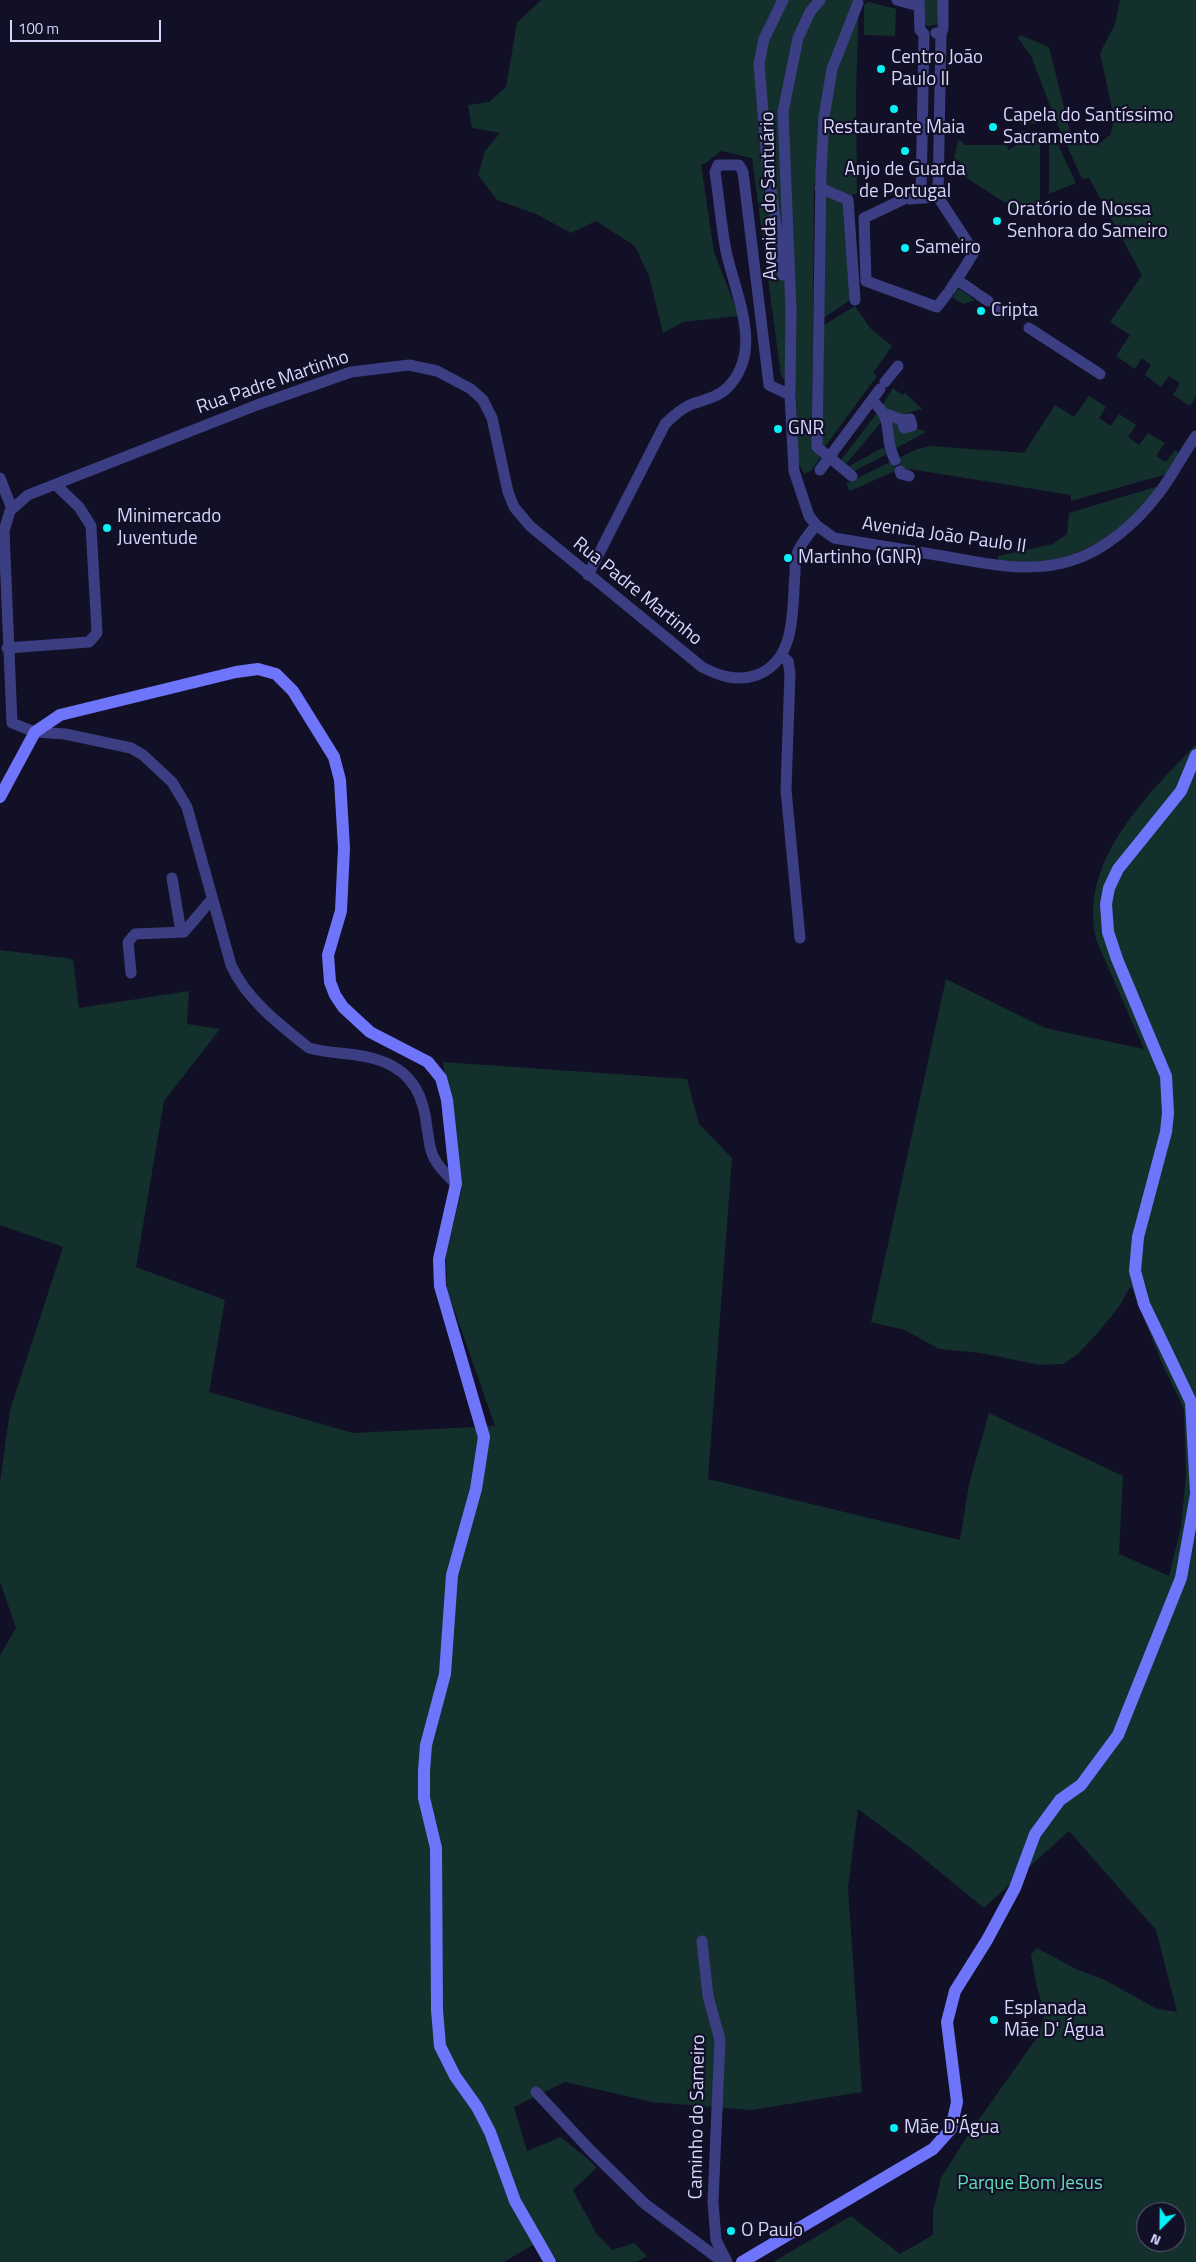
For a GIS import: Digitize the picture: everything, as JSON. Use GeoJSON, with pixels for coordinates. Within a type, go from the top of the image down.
{"type":"FeatureCollection","features":[{"type":"Feature","properties":{"kind":"main road"},"geometry":{"type":"LineString","coordinates":[[0,797],[35,732],[60,715],[236,672],[258,669],[276,674],[293,691],[334,757],[340,780],[343,882],[341,911],[328,955],[330,982],[343,1006],[370,1032],[415,1053],[428,1062],[441,1078],[447,1100],[456,1184],[440,1258],[440,1286],[484,1437],[476,1489],[452,1575],[445,1674],[426,1745],[424,1772],[424,1798],[436,1848],[437,2010],[440,2046],[455,2076],[477,2107],[490,2132],[516,2201],[550,2262]]}},
{"type":"Feature","properties":{"kind":"main road"},"geometry":{"type":"LineString","coordinates":[[742,2262],[933,2149],[948,2135],[954,2119],[957,2102],[947,2022],[955,1991],[987,1940],[1015,1888],[1035,1834],[1060,1800],[1081,1785],[1118,1735],[1181,1578],[1196,1494],[1191,1402],[1144,1304],[1135,1271],[1138,1237],[1166,1132],[1168,1112],[1166,1076],[1117,959],[1108,932],[1106,904],[1109,888],[1118,869],[1181,791],[1196,755]]}},
{"type":"Feature","properties":{"kind":"street","name":"Avenida do Santuário"},"geometry":{"type":"LineString","coordinates":[[783,0],[764,39],[759,64],[767,161],[785,288],[791,308]]}},
{"type":"Feature","properties":{"kind":"street","name":"Avenida do Santuário"},"geometry":{"type":"LineString","coordinates":[[816,525],[809,516],[794,470],[790,396],[791,308],[783,112],[798,38],[810,12],[820,0]]}},
{"type":"Feature","properties":{"kind":"street"},"geometry":{"type":"LineString","coordinates":[[897,0],[919,3],[920,30],[924,34],[912,198]]}},
{"type":"Feature","properties":{"kind":"street"},"geometry":{"type":"LineString","coordinates":[[938,197],[912,198],[864,218],[866,280],[937,307],[974,252],[938,197],[941,33],[944,29],[943,0]]}},
{"type":"Feature","properties":{"kind":"street"},"geometry":{"type":"LineString","coordinates":[[852,476],[834,451],[817,447],[820,188],[824,117],[832,69],[858,3]]}},
{"type":"Feature","properties":{"kind":"street"},"geometry":{"type":"LineString","coordinates":[[924,34],[941,33]]}},
{"type":"Feature","properties":{"kind":"street"},"geometry":{"type":"LineString","coordinates":[[588,575],[665,424],[690,405],[715,396],[727,389],[741,362],[746,347],[746,329],[726,250],[715,172],[718,165],[723,163],[739,165],[742,172],[770,385],[790,396]]}},
{"type":"Feature","properties":{"kind":"street"},"geometry":{"type":"LineString","coordinates":[[820,188],[848,200],[855,300]]}},
{"type":"Feature","properties":{"kind":"street"},"geometry":{"type":"LineString","coordinates":[[962,272],[990,302]]}},
{"type":"Feature","properties":{"kind":"street"},"geometry":{"type":"LineString","coordinates":[[1029,328],[1100,374]]}},
{"type":"Feature","properties":{"kind":"street","name":"Rua Padre Martinho"},"geometry":{"type":"LineString","coordinates":[[12,509],[28,495],[257,405],[351,372],[410,364],[437,371],[471,389],[483,400],[492,418],[508,492],[514,507],[530,526],[702,667],[717,675],[732,678],[752,677],[762,673],[780,656],[787,646],[791,631],[796,554],[816,525]]}},
{"type":"Feature","properties":{"kind":"street"},"geometry":{"type":"LineString","coordinates":[[820,470],[898,366]]}},
{"type":"Feature","properties":{"kind":"street"},"geometry":{"type":"LineString","coordinates":[[872,401],[886,414],[902,420]]}},
{"type":"Feature","properties":{"kind":"street"},"geometry":{"type":"LineString","coordinates":[[886,414],[890,451],[901,469]]}},
{"type":"Feature","properties":{"kind":"street","name":"Avenida João Paulo II"},"geometry":{"type":"LineString","coordinates":[[816,525],[834,538],[997,565],[1025,567],[1070,561],[1100,547],[1119,534],[1159,493],[1196,436]]}},
{"type":"Feature","properties":{"kind":"street"},"geometry":{"type":"LineString","coordinates":[[0,478],[12,509],[4,531],[12,723]]}},
{"type":"Feature","properties":{"kind":"street"},"geometry":{"type":"LineString","coordinates":[[8,648],[89,642],[97,633],[91,526],[79,507],[56,485]]}},
{"type":"Feature","properties":{"kind":"street"},"geometry":{"type":"LineString","coordinates":[[0,504],[12,509]]}},
{"type":"Feature","properties":{"kind":"street"},"geometry":{"type":"LineString","coordinates":[[780,656],[788,662],[790,673],[786,790],[800,938]]}},
{"type":"Feature","properties":{"kind":"street"},"geometry":{"type":"LineString","coordinates":[[0,726],[12,723],[35,732],[65,734],[131,748],[143,754],[172,782],[187,807],[231,966],[238,982],[248,994],[309,1048],[322,1052],[367,1056],[397,1067],[410,1078],[419,1091],[425,1111],[433,1157],[456,1184]]}},
{"type":"Feature","properties":{"kind":"street"},"geometry":{"type":"LineString","coordinates":[[172,878],[181,932]]}},
{"type":"Feature","properties":{"kind":"street"},"geometry":{"type":"LineString","coordinates":[[131,974],[128,942],[135,934],[184,932],[212,899]]}},
{"type":"Feature","properties":{"kind":"street","name":"Caminho do Sameiro"},"geometry":{"type":"LineString","coordinates":[[702,1941],[708,1996],[720,2040],[713,2202],[716,2240],[727,2262]]}},
{"type":"Feature","properties":{"kind":"street"},"geometry":{"type":"LineString","coordinates":[[536,2092],[591,2151],[645,2204],[723,2262]]}},
{"type":"Feature","properties":{"kind":"green space"},"geometry":{"type":"Polygon","coordinates":[[[541,0],[859,0],[856,93],[857,193],[851,195],[814,183],[812,450],[821,457],[811,471],[804,474],[798,462],[796,393],[781,376],[752,158],[721,151],[706,163],[701,164],[714,252],[739,316],[683,322],[663,333],[649,276],[635,246],[596,221],[571,233],[536,214],[497,200],[478,175],[485,151],[500,133],[472,128],[468,105],[489,102],[506,87],[517,23],[541,0]]]}},
{"type":"Feature","properties":{"kind":"green space"},"geometry":{"type":"Polygon","coordinates":[[[924,0],[938,0],[938,22],[935,25],[927,26],[924,22],[924,0]]]}},
{"type":"Feature","properties":{"kind":"green space"},"geometry":{"type":"Polygon","coordinates":[[[1120,0],[1196,0],[1196,396],[1190,406],[1173,395],[1180,383],[1169,376],[1161,387],[1145,375],[1151,365],[1142,358],[1135,369],[1116,356],[1130,335],[1110,322],[1142,275],[1089,178],[1082,179],[1055,119],[1031,56],[1018,38],[1020,35],[1049,47],[1070,132],[1077,131],[1084,140],[1100,143],[1111,134],[1114,117],[1100,53],[1115,24],[1120,0]]]}},
{"type":"Feature","properties":{"kind":"green space"},"geometry":{"type":"Polygon","coordinates":[[[869,2],[896,9],[895,36],[864,35],[864,5],[869,2]]]}},
{"type":"Feature","properties":{"kind":"green space"},"geometry":{"type":"Polygon","coordinates":[[[1020,113],[1040,113],[1040,123],[1020,124],[1020,113]]]}},
{"type":"Feature","properties":{"kind":"green space"},"geometry":{"type":"Polygon","coordinates":[[[1020,131],[1040,131],[1040,207],[1027,206],[1018,211],[965,177],[965,168],[954,159],[958,140],[962,141],[963,145],[1007,145],[1008,150],[1020,143],[1020,131]]]}},
{"type":"Feature","properties":{"kind":"green space"},"geometry":{"type":"Polygon","coordinates":[[[1052,132],[1076,183],[1049,194],[1049,133],[1052,132]]]}},
{"type":"Feature","properties":{"kind":"green space"},"geometry":{"type":"Polygon","coordinates":[[[825,195],[847,204],[853,298],[824,318],[825,195]]]}},
{"type":"Feature","properties":{"kind":"green space"},"geometry":{"type":"Polygon","coordinates":[[[959,289],[975,300],[963,304],[952,297],[959,289]]]}},
{"type":"Feature","properties":{"kind":"green space"},"geometry":{"type":"Polygon","coordinates":[[[855,306],[870,328],[892,346],[873,373],[877,376],[824,448],[822,445],[824,325],[855,306]]]}},
{"type":"Feature","properties":{"kind":"green space"},"geometry":{"type":"Polygon","coordinates":[[[893,388],[902,395],[905,393],[922,409],[897,416],[882,406],[893,388]]]}},
{"type":"Feature","properties":{"kind":"green space"},"geometry":{"type":"Polygon","coordinates":[[[1089,396],[1106,407],[1099,418],[1111,426],[1119,414],[1136,425],[1128,437],[1139,445],[1148,433],[1165,443],[1156,456],[1166,462],[1175,450],[1179,453],[1167,474],[1071,501],[1071,495],[910,469],[909,474],[901,468],[897,459],[917,449],[932,446],[1024,453],[1055,405],[1074,417],[1089,396]]]}},
{"type":"Feature","properties":{"kind":"green space"},"geometry":{"type":"Polygon","coordinates":[[[880,409],[883,420],[846,464],[841,460],[880,409]]]}},
{"type":"Feature","properties":{"kind":"green space"},"geometry":{"type":"Polygon","coordinates":[[[891,422],[895,422],[909,432],[918,429],[926,432],[893,450],[891,422]]]}},
{"type":"Feature","properties":{"kind":"green space"},"geometry":{"type":"Polygon","coordinates":[[[884,447],[887,454],[854,471],[849,466],[884,447]]]}},
{"type":"Feature","properties":{"kind":"green space"},"geometry":{"type":"Polygon","coordinates":[[[892,461],[897,470],[850,491],[846,484],[892,461]]]}},
{"type":"Feature","properties":{"kind":"green space"},"geometry":{"type":"Polygon","coordinates":[[[1159,486],[1140,508],[1118,528],[1093,545],[1080,551],[1067,556],[1042,561],[998,560],[998,556],[1053,544],[1067,534],[1069,513],[1159,486]]]}},
{"type":"Feature","properties":{"kind":"green space","name":"Parque Bom Jesus"},"geometry":{"type":"Polygon","coordinates":[[[1196,744],[1196,2262],[773,2262],[851,2216],[900,2254],[933,2235],[933,2212],[941,2178],[966,2138],[1038,2036],[1045,2013],[1037,1988],[1031,1955],[1037,1948],[1078,1970],[1105,1980],[1155,2008],[1177,2012],[1156,1930],[1069,1831],[984,1908],[912,1849],[858,1809],[848,1888],[862,2092],[751,2110],[652,2102],[565,2082],[514,2107],[527,2151],[561,2137],[597,2167],[573,2190],[596,2233],[612,2250],[634,2243],[647,2256],[637,2262],[558,2262],[543,2239],[504,2262],[0,2262],[0,1655],[16,1628],[0,1582],[0,1483],[10,1410],[63,1247],[0,1225],[0,950],[73,959],[79,1008],[189,991],[187,1024],[220,1029],[164,1101],[136,1267],[225,1300],[209,1392],[353,1433],[495,1426],[447,1289],[446,1255],[462,1189],[443,1062],[687,1079],[699,1124],[732,1158],[708,1479],[960,1540],[969,1484],[989,1413],[1123,1476],[1119,1554],[1169,1576],[1181,1527],[1186,1476],[1184,1409],[1161,1361],[1131,1286],[1118,1308],[1101,1329],[1078,1354],[1063,1364],[1040,1365],[981,1353],[939,1349],[905,1330],[871,1322],[946,979],[1045,1028],[1144,1049],[1097,942],[1093,913],[1097,885],[1106,858],[1120,833],[1157,786],[1196,744]]]}},
{"type":"Feature","properties":{"kind":"place","name":"Centro João Paulo II"},"geometry":{"type":"Point","coordinates":[881,69]}},
{"type":"Feature","properties":{"kind":"place","name":"Restaurante Maia"},"geometry":{"type":"Point","coordinates":[894,109]}},
{"type":"Feature","properties":{"kind":"place","name":"Capela do Santíssimo Sacramento"},"geometry":{"type":"Point","coordinates":[993,127]}},
{"type":"Feature","properties":{"kind":"place","name":"Anjo de Guarda de Portugal"},"geometry":{"type":"Point","coordinates":[905,151]}},
{"type":"Feature","properties":{"kind":"place","name":"Oratório de Nossa Senhora do Sameiro"},"geometry":{"type":"Point","coordinates":[997,221]}},
{"type":"Feature","properties":{"kind":"place","name":"Sameiro"},"geometry":{"type":"Point","coordinates":[905,248]}},
{"type":"Feature","properties":{"kind":"place","name":"Cripta"},"geometry":{"type":"Point","coordinates":[981,311]}},
{"type":"Feature","properties":{"kind":"place","name":"GNR"},"geometry":{"type":"Point","coordinates":[778,429]}},
{"type":"Feature","properties":{"kind":"place","name":"Minimercado Juventude"},"geometry":{"type":"Point","coordinates":[107,528]}},
{"type":"Feature","properties":{"kind":"place","name":"Martinho (GNR)"},"geometry":{"type":"Point","coordinates":[788,558]}},
{"type":"Feature","properties":{"kind":"place","name":"Esplanada Mãe D' Água"},"geometry":{"type":"Point","coordinates":[994,2020]}},
{"type":"Feature","properties":{"kind":"place","name":"Mãe D'Água"},"geometry":{"type":"Point","coordinates":[894,2128]}},
{"type":"Feature","properties":{"kind":"place","name":"O Paulo"},"geometry":{"type":"Point","coordinates":[731,2231]}}]}
